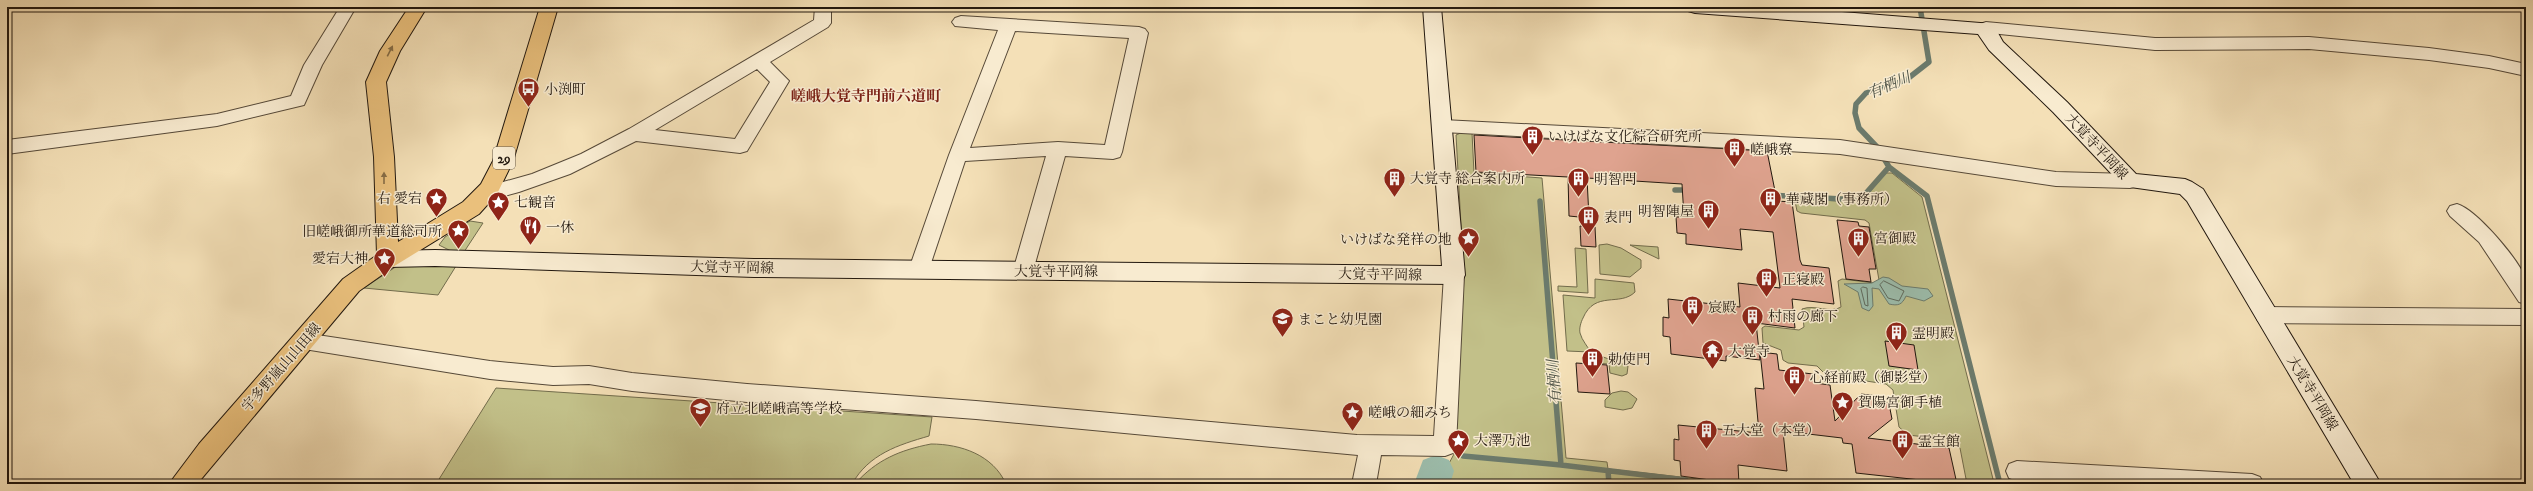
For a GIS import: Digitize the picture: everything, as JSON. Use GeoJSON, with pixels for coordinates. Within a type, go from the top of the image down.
{"type":"FeatureCollection","features":[{"type":"Feature","properties":{"kind":"main road"},"geometry":{"type":"LineString","coordinates":[[388,259],[385,222],[384,157],[376,82],[390,51],[418,7]]}},
{"type":"Feature","properties":{"kind":"main road","name":"宇多野嵐山山田線"},"geometry":{"type":"LineString","coordinates":[[182,484],[208,451],[351,285],[388,259],[454,220],[485,194],[500,171],[549,7]]}},
{"type":"Feature","properties":{"kind":"main road"},"geometry":{"type":"LineString","coordinates":[[1432,7],[1443,126],[1454,275]]}},
{"type":"Feature","properties":{"kind":"main road"},"geometry":{"type":"LineString","coordinates":[[1696,7],[1986,28]]}},
{"type":"Feature","properties":{"kind":"main road","name":"大覚寺平岡線"},"geometry":{"type":"LineString","coordinates":[[1986,28],[1989,38],[1996,46],[2060,107],[2130,181],[2186,187],[2195,195],[2368,484]]}},
{"type":"Feature","properties":{"kind":"main road","name":"大覚寺平岡線"},"geometry":{"type":"LineString","coordinates":[[388,259],[1023,271],[1454,275]]}},
{"type":"Feature","properties":{"kind":"street"},"geometry":{"type":"LineString","coordinates":[[7,147],[217,120],[298,101],[313,65],[348,7]]}},
{"type":"Feature","properties":{"kind":"street"},"geometry":{"type":"LineString","coordinates":[[485,194],[508,189],[567,170],[634,134],[822,23],[823,7]]}},
{"type":"Feature","properties":{"kind":"street"},"geometry":{"type":"LineString","coordinates":[[958,155],[1058,149],[1113,152],[1139,33],[961,22]]}},
{"type":"Feature","properties":{"kind":"street"},"geometry":{"type":"LineString","coordinates":[[919,269],[958,155],[1008,26]]}},
{"type":"Feature","properties":{"kind":"street"},"geometry":{"type":"LineString","coordinates":[[1986,28],[2155,44],[2309,43],[2429,54],[2490,62],[2526,70]]}},
{"type":"Feature","properties":{"kind":"street"},"geometry":{"type":"LineString","coordinates":[[634,134],[740,146],[780,81],[759,61]]}},
{"type":"Feature","properties":{"kind":"street"},"geometry":{"type":"LineString","coordinates":[[1443,126],[1840,147],[2056,178],[2130,181]]}},
{"type":"Feature","properties":{"kind":"street"},"geometry":{"type":"LineString","coordinates":[[1023,271],[1058,149]]}},
{"type":"Feature","properties":{"kind":"street"},"geometry":{"type":"LineString","coordinates":[[2457,211],[2486,237],[2520,276],[2526,296]]}},
{"type":"Feature","properties":{"kind":"street"},"geometry":{"type":"LineString","coordinates":[[304,340],[490,370],[553,376],[589,376],[632,382],[747,393],[976,410],[1357,446],[1371,444],[1445,446],[1454,275]]}},
{"type":"Feature","properties":{"kind":"street"},"geometry":{"type":"LineString","coordinates":[[2266,315],[2526,318]]}},
{"type":"Feature","properties":{"kind":"street"},"geometry":{"type":"LineString","coordinates":[[1364,484],[1371,444]]}},
{"type":"Feature","properties":{"kind":"street"},"geometry":{"type":"LineString","coordinates":[[2016,471],[2252,484]]}},
{"type":"Feature","properties":{"kind":"shaded area"},"geometry":{"type":"Polygon","coordinates":[[[1463,132],[1472,133],[1474,173],[1542,178],[1566,458],[1607,462],[1608,469],[1744,484],[1438,484],[1454,454],[1464,279],[1456,135],[1463,132]]]}},
{"type":"Feature","properties":{"kind":"shaded area"},"geometry":{"type":"Polygon","coordinates":[[[1886,173],[1892,173],[1922,197],[1994,483],[2022,484],[1967,484],[1960,448],[1952,440],[1908,435],[1899,427],[1893,390],[1886,384],[1826,375],[1817,366],[1788,363],[1783,360],[1781,350],[1763,343],[1762,328],[1765,326],[1799,330],[1804,327],[1802,309],[1812,308],[1832,310],[1841,307],[1838,281],[1842,279],[1875,283],[1879,280],[1869,223],[1865,220],[1801,213],[1797,211],[1795,201],[1798,199],[1861,202],[1886,173]]]}},
{"type":"Feature","properties":{"kind":"shaded area"},"geometry":{"type":"Polygon","coordinates":[[[470,221],[483,223],[464,252],[451,251],[439,245],[445,237],[470,221]]]}},
{"type":"Feature","properties":{"kind":"shaded area"},"geometry":{"type":"Polygon","coordinates":[[[1607,244],[1621,248],[1641,260],[1641,268],[1630,277],[1600,274],[1599,245],[1607,244]]]}},
{"type":"Feature","properties":{"kind":"shaded area"},"geometry":{"type":"Polygon","coordinates":[[[1630,245],[1658,247],[1659,259],[1630,245]]]}},
{"type":"Feature","properties":{"kind":"shaded area"},"geometry":{"type":"Polygon","coordinates":[[[1575,248],[1586,249],[1588,293],[1558,291],[1558,286],[1577,287],[1575,248]]]}},
{"type":"Feature","properties":{"kind":"shaded area"},"geometry":{"type":"Polygon","coordinates":[[[397,266],[456,266],[438,295],[364,288],[397,266]]]}},
{"type":"Feature","properties":{"kind":"shaded area"},"geometry":{"type":"Polygon","coordinates":[[[1595,279],[1634,283],[1635,292],[1622,298],[1601,301],[1588,309],[1581,323],[1580,333],[1590,352],[1567,351],[1563,295],[1595,298],[1595,279]]]}},
{"type":"Feature","properties":{"kind":"shaded area"},"geometry":{"type":"Polygon","coordinates":[[[1595,354],[1628,366],[1627,374],[1622,376],[1610,373],[1609,364],[1595,363],[1595,354]]]}},
{"type":"Feature","properties":{"kind":"shaded area","name":"府立北嵯峨高等学校"},"geometry":{"type":"Polygon","coordinates":[[[496,388],[932,417],[929,436],[895,447],[885,452],[867,465],[852,484],[436,484],[496,388]]]}},
{"type":"Feature","properties":{"kind":"shaded area"},"geometry":{"type":"Polygon","coordinates":[[[1621,391],[1628,392],[1637,399],[1632,408],[1623,410],[1605,407],[1605,400],[1612,393],[1621,391]]]}},
{"type":"Feature","properties":{"kind":"shaded area"},"geometry":{"type":"Polygon","coordinates":[[[931,444],[954,446],[975,453],[993,466],[1006,484],[855,484],[871,468],[889,457],[909,449],[931,444]]]}},
{"type":"Feature","properties":{"kind":"water"},"geometry":{"type":"Polygon","coordinates":[[[1883,277],[1889,278],[1902,286],[1928,289],[1933,296],[1924,301],[1906,296],[1901,303],[1892,305],[1889,304],[1879,289],[1872,288],[1873,306],[1869,311],[1862,308],[1858,292],[1844,284],[1872,283],[1883,277]]]}},
{"type":"Feature","properties":{"kind":"building"},"geometry":{"type":"Polygon","coordinates":[[[1474,135],[1767,151],[1777,201],[1792,202],[1802,265],[1829,268],[1834,304],[1792,299],[1795,328],[1756,323],[1760,360],[1726,356],[1726,361],[1671,354],[1670,337],[1663,336],[1663,317],[1669,318],[1668,299],[1740,307],[1738,283],[1780,288],[1773,232],[1740,229],[1742,250],[1686,244],[1686,234],[1677,233],[1676,217],[1684,217],[1682,184],[1587,178],[1589,218],[1569,216],[1568,177],[1476,172],[1474,135]]]}},
{"type":"Feature","properties":{"kind":"building","name":"宮御殿"},"geometry":{"type":"Polygon","coordinates":[[[1837,220],[1858,222],[1859,226],[1869,227],[1876,269],[1869,269],[1871,282],[1846,279],[1837,220]]]}},
{"type":"Feature","properties":{"kind":"building","name":"表門"},"geometry":{"type":"Polygon","coordinates":[[[1580,226],[1595,227],[1596,247],[1581,246],[1580,226]]]}},
{"type":"Feature","properties":{"kind":"building","name":"霊明殿"},"geometry":{"type":"Polygon","coordinates":[[[1885,341],[1914,345],[1918,370],[1889,366],[1885,341]]]}},
{"type":"Feature","properties":{"kind":"building"},"geometry":{"type":"Polygon","coordinates":[[[1760,352],[1777,354],[1779,370],[1813,374],[1815,383],[1830,385],[1835,421],[1861,394],[1878,396],[1889,404],[1892,419],[1868,438],[1949,448],[1957,484],[1856,473],[1852,444],[1843,443],[1842,438],[1783,431],[1787,471],[1738,465],[1739,484],[1681,476],[1680,461],[1674,460],[1674,439],[1679,440],[1678,425],[1759,433],[1755,388],[1764,389],[1760,352]]]}},
{"type":"Feature","properties":{"kind":"building","name":"勅使門"},"geometry":{"type":"Polygon","coordinates":[[[1576,363],[1607,365],[1610,394],[1578,392],[1576,363]]]}},
{"type":"Feature","properties":{"kind":"waterway","name":"有栖川"},"geometry":{"type":"LineString","coordinates":[[1889,167],[1878,148],[1859,128],[1855,113],[1856,104],[1866,93],[1906,80],[1929,62],[1920,7]]}},
{"type":"Feature","properties":{"kind":"waterway","name":"有栖川"},"geometry":{"type":"LineString","coordinates":[[1769,195],[1860,200],[1889,167]]}},
{"type":"Feature","properties":{"kind":"waterway"},"geometry":{"type":"LineString","coordinates":[[1889,167],[1927,196],[2000,484]]}},
{"type":"Feature","properties":{"kind":"waterway","name":"有栖川"},"geometry":{"type":"LineString","coordinates":[[1675,190],[1689,190]]}},
{"type":"Feature","properties":{"kind":"waterway","name":"有栖川"},"geometry":{"type":"LineString","coordinates":[[1540,201],[1561,465]]}},
{"type":"Feature","properties":{"kind":"waterway","name":"有栖川"},"geometry":{"type":"LineString","coordinates":[[1463,456],[1561,465]]}},
{"type":"Feature","properties":{"kind":"waterway"},"geometry":{"type":"LineString","coordinates":[[1561,465],[1686,480]]}},
{"type":"Feature","properties":{"kind":"waterway","name":"有栖川"},"geometry":{"type":"LineString","coordinates":[[1432,484],[1436,471]]}},
{"type":"Feature","properties":{"kind":"waterway"},"geometry":{"type":"LineString","coordinates":[[1608,471],[1609,484]]}},
{"type":"Feature","properties":{"kind":"place","name":"小渕町"},"geometry":{"type":"Point","coordinates":[529,108]}},
{"type":"Feature","properties":{"kind":"place","name":"いけばな文化綜合研究所"},"geometry":{"type":"Point","coordinates":[1533,156]}},
{"type":"Feature","properties":{"kind":"place","name":"嵯峨寮"},"geometry":{"type":"Point","coordinates":[1735,168]}},
{"type":"Feature","properties":{"kind":"place","name":"大覚寺 総合案内所"},"geometry":{"type":"Point","coordinates":[1395,198]}},
{"type":"Feature","properties":{"kind":"place","name":"明智門"},"geometry":{"type":"Point","coordinates":[1578,198]}},
{"type":"Feature","properties":{"kind":"place","name":"右 愛宕"},"geometry":{"type":"Point","coordinates":[437,218]}},
{"type":"Feature","properties":{"kind":"place","name":"華蔵閣（事務所）"},"geometry":{"type":"Point","coordinates":[1771,218]}},
{"type":"Feature","properties":{"kind":"place","name":"七観音"},"geometry":{"type":"Point","coordinates":[498,222]}},
{"type":"Feature","properties":{"kind":"place","name":"明智陣屋"},"geometry":{"type":"Point","coordinates":[1709,230]}},
{"type":"Feature","properties":{"kind":"place","name":"表門"},"geometry":{"type":"Point","coordinates":[1588,236]}},
{"type":"Feature","properties":{"kind":"place","name":"一休"},"geometry":{"type":"Point","coordinates":[530,246]}},
{"type":"Feature","properties":{"kind":"place","name":"旧嵯峨御所華道総司所"},"geometry":{"type":"Point","coordinates":[458,250]}},
{"type":"Feature","properties":{"kind":"place","name":"いけばな発祥の地"},"geometry":{"type":"Point","coordinates":[1468,258]}},
{"type":"Feature","properties":{"kind":"place","name":"宮御殿"},"geometry":{"type":"Point","coordinates":[1858,258]}},
{"type":"Feature","properties":{"kind":"place","name":"愛宕大神"},"geometry":{"type":"Point","coordinates":[384,278]}},
{"type":"Feature","properties":{"kind":"place","name":"正寝殿"},"geometry":{"type":"Point","coordinates":[1766,298]}},
{"type":"Feature","properties":{"kind":"place","name":"宸殿"},"geometry":{"type":"Point","coordinates":[1693,326]}},
{"type":"Feature","properties":{"kind":"place","name":"村雨の廊下"},"geometry":{"type":"Point","coordinates":[1752,336]}},
{"type":"Feature","properties":{"kind":"place","name":"まこと幼児園"},"geometry":{"type":"Point","coordinates":[1282,338]}},
{"type":"Feature","properties":{"kind":"place","name":"霊明殿"},"geometry":{"type":"Point","coordinates":[1896,352]}},
{"type":"Feature","properties":{"kind":"place","name":"大覚寺"},"geometry":{"type":"Point","coordinates":[1713,370]}},
{"type":"Feature","properties":{"kind":"place","name":"勅使門"},"geometry":{"type":"Point","coordinates":[1593,378]}},
{"type":"Feature","properties":{"kind":"place","name":"心経前殿（御影堂）"},"geometry":{"type":"Point","coordinates":[1794,396]}},
{"type":"Feature","properties":{"kind":"place","name":"賀陽宮御手植"},"geometry":{"type":"Point","coordinates":[1843,422]}},
{"type":"Feature","properties":{"kind":"place","name":"府立北嵯峨高等学校"},"geometry":{"type":"Point","coordinates":[700,428]}},
{"type":"Feature","properties":{"kind":"place","name":"嵯峨の細みち"},"geometry":{"type":"Point","coordinates":[1353,432]}},
{"type":"Feature","properties":{"kind":"place","name":"五大堂（本堂）"},"geometry":{"type":"Point","coordinates":[1706,450]}},
{"type":"Feature","properties":{"kind":"place","name":"大澤乃池"},"geometry":{"type":"Point","coordinates":[1459,460]}},
{"type":"Feature","properties":{"kind":"place","name":"霊宝館"},"geometry":{"type":"Point","coordinates":[1903,460]}},
{"type":"Feature","properties":{"kind":"district","name":"嵯峨大覚寺門前六道町"},"geometry":{"type":"Point","coordinates":[866,96]}}]}
